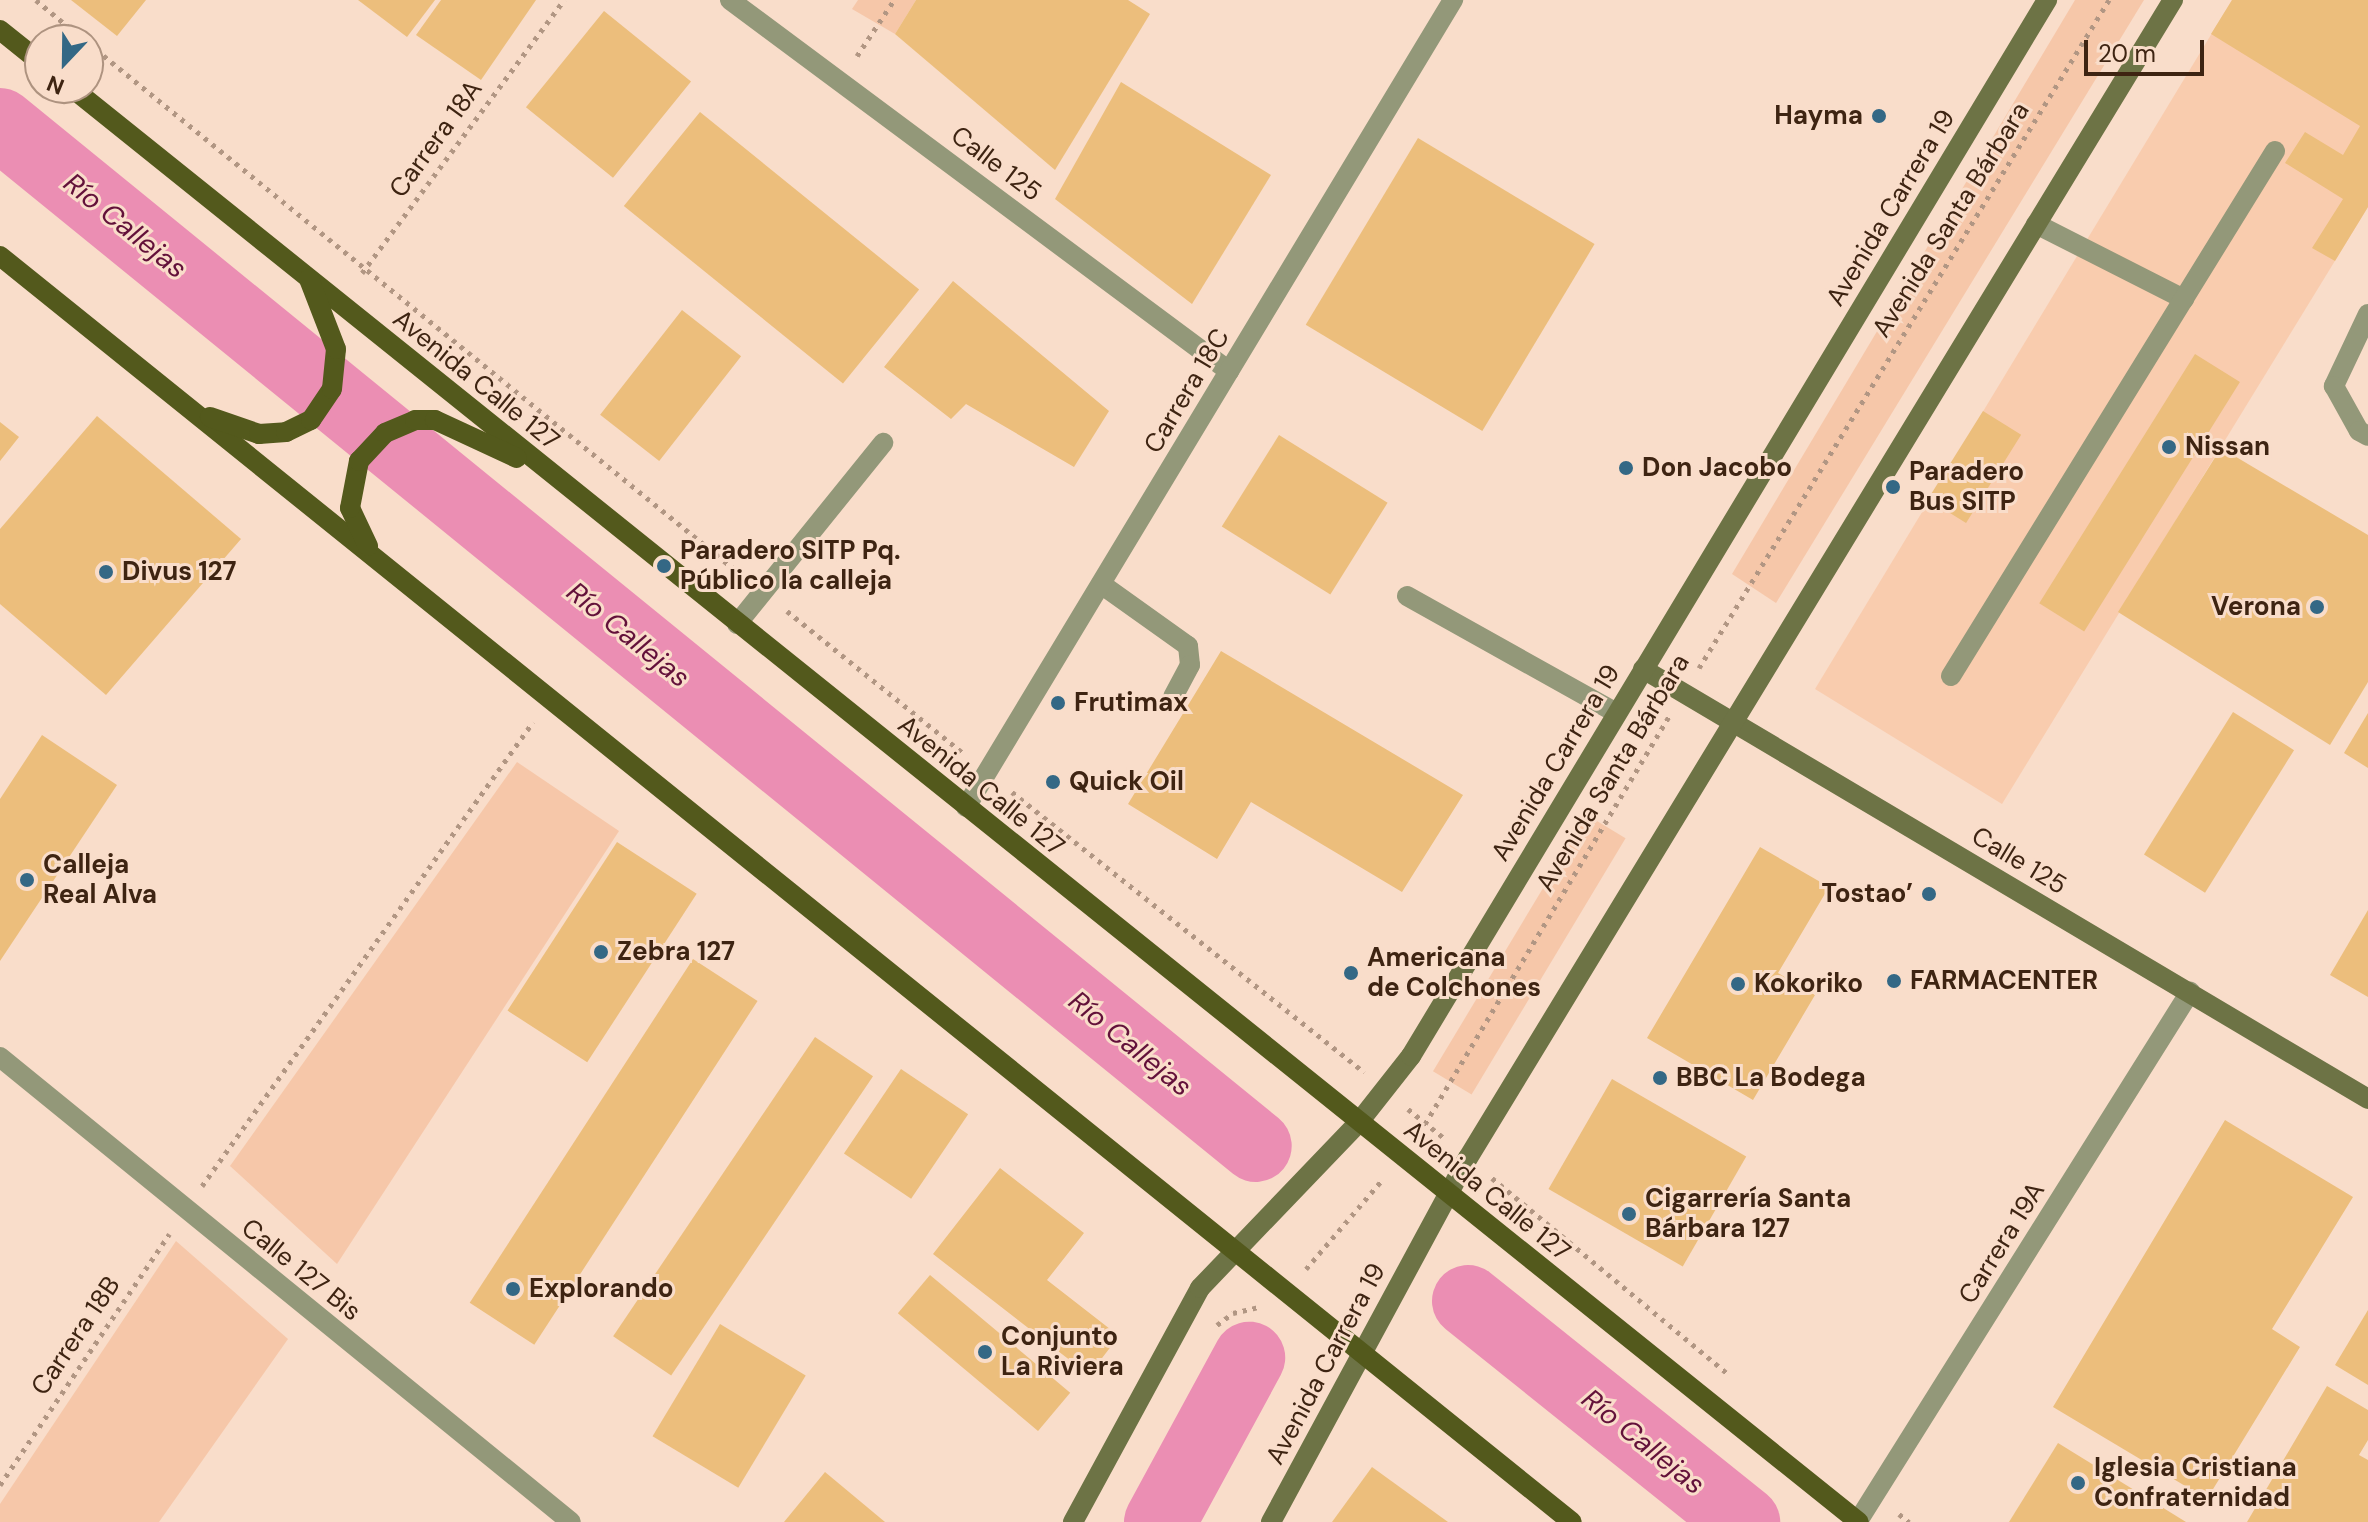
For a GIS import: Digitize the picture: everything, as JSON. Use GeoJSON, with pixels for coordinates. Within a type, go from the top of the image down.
{"type":"FeatureCollection","features":[{"type":"Feature","properties":{"kind":"main road","name":"Avenida Carrera 19"},"geometry":{"type":"LineString","coordinates":[[1073,1522],[1189,1304],[1235,1250],[1386,1091],[2047,0]]}},
{"type":"Feature","properties":{"kind":"main road","name":"Avenida Carrera 19"},"geometry":{"type":"LineString","coordinates":[[1271,1522],[1468,1158],[2173,0]]}},
{"type":"Feature","properties":{"kind":"main road"},"geometry":{"type":"LineString","coordinates":[[0,30],[24,49]]}},
{"type":"Feature","properties":{"kind":"main road","name":"Avenida Calle 127"},"geometry":{"type":"LineString","coordinates":[[92,104],[1859,1522]]}},
{"type":"Feature","properties":{"kind":"main road"},"geometry":{"type":"LineString","coordinates":[[0,256],[1572,1522]]}},
{"type":"Feature","properties":{"kind":"main road"},"geometry":{"type":"LineString","coordinates":[[191,409],[259,434],[286,432],[311,420],[332,389],[336,349],[309,278]]}},
{"type":"Feature","properties":{"kind":"main road"},"geometry":{"type":"LineString","coordinates":[[374,557],[350,508],[359,461],[385,433],[415,420],[460,428],[556,478]]}},
{"type":"Feature","properties":{"kind":"main road","name":"Calle 125"},"geometry":{"type":"LineString","coordinates":[[1643,669],[2368,1099]]}},
{"type":"Feature","properties":{"kind":"street","name":"Calle 125"},"geometry":{"type":"LineString","coordinates":[[730,0],[1229,371]]}},
{"type":"Feature","properties":{"kind":"street","name":"Carrera 18C"},"geometry":{"type":"LineString","coordinates":[[966,807],[1453,0]]}},
{"type":"Feature","properties":{"kind":"street"},"geometry":{"type":"LineString","coordinates":[[1951,676],[2275,151]]}},
{"type":"Feature","properties":{"kind":"street"},"geometry":{"type":"LineString","coordinates":[[2036,224],[2184,299]]}},
{"type":"Feature","properties":{"kind":"street"},"geometry":{"type":"LineString","coordinates":[[2368,314],[2334,386],[2359,431],[2368,436]]}},
{"type":"Feature","properties":{"kind":"street"},"geometry":{"type":"LineString","coordinates":[[737,624],[883,443]]}},
{"type":"Feature","properties":{"kind":"street"},"geometry":{"type":"LineString","coordinates":[[1101,584],[1188,646],[1190,665],[1173,697]]}},
{"type":"Feature","properties":{"kind":"street"},"geometry":{"type":"LineString","coordinates":[[1407,596],[1616,713]]}},
{"type":"Feature","properties":{"kind":"street","name":"Carrera 19A"},"geometry":{"type":"LineString","coordinates":[[1859,1522],[2190,992]]}},
{"type":"Feature","properties":{"kind":"street","name":"Calle 127 Bis"},"geometry":{"type":"LineString","coordinates":[[0,1057],[571,1522]]}},
{"type":"Feature","properties":{"kind":"path"},"geometry":{"type":"LineString","coordinates":[[36,0],[65,24]]}},
{"type":"Feature","properties":{"kind":"path","name":"Carrera 18A"},"geometry":{"type":"LineString","coordinates":[[341,303],[564,0]]}},
{"type":"Feature","properties":{"kind":"path"},"geometry":{"type":"LineString","coordinates":[[841,80],[894,0]]}},
{"type":"Feature","properties":{"kind":"path","name":"Avenida Santa Bárbara"},"geometry":{"type":"LineString","coordinates":[[1207,1337],[1233,1313],[1287,1292],[1402,1157],[1425,1123],[1684,693],[2109,0]]}},
{"type":"Feature","properties":{"kind":"path"},"geometry":{"type":"LineString","coordinates":[[104,57],[363,271],[1386,1091],[1740,1383]]}},
{"type":"Feature","properties":{"kind":"path","name":"Carrera 18B"},"geometry":{"type":"LineString","coordinates":[[0,1485],[185,1210],[550,698]]}},
{"type":"Feature","properties":{"kind":"path"},"geometry":{"type":"LineString","coordinates":[[1875,1494],[1909,1522]]}},
{"type":"Feature","properties":{"kind":"shaded area"},"geometry":{"type":"Polygon","coordinates":[[[858,0],[916,0],[895,34],[852,9],[858,0]]]}},
{"type":"Feature","properties":{"kind":"shaded area"},"geometry":{"type":"Polygon","coordinates":[[[2075,0],[2144,0],[1776,603],[1732,574],[2075,0]]]}},
{"type":"Feature","properties":{"kind":"shaded area"},"geometry":{"type":"Polygon","coordinates":[[[2232,0],[2368,73],[2368,207],[2002,804],[1815,689],[2232,0]]]}},
{"type":"Feature","properties":{"kind":"shaded area"},"geometry":{"type":"Polygon","coordinates":[[[517,762],[619,831],[337,1264],[230,1166],[517,762]]]}},
{"type":"Feature","properties":{"kind":"shaded area"},"geometry":{"type":"Polygon","coordinates":[[[1587,815],[1626,838],[1472,1094],[1433,1071],[1587,815]]]}},
{"type":"Feature","properties":{"kind":"shaded area"},"geometry":{"type":"Polygon","coordinates":[[[176,1241],[288,1339],[159,1522],[0,1522],[0,1504],[176,1241]]]}},
{"type":"Feature","properties":{"kind":"building"},"geometry":{"type":"Polygon","coordinates":[[[71,0],[146,0],[117,36],[71,0]]]}},
{"type":"Feature","properties":{"kind":"building"},"geometry":{"type":"Polygon","coordinates":[[[358,0],[435,0],[407,37],[358,0]]]}},
{"type":"Feature","properties":{"kind":"building"},"geometry":{"type":"Polygon","coordinates":[[[441,0],[536,0],[481,80],[416,35],[441,0]]]}},
{"type":"Feature","properties":{"kind":"building"},"geometry":{"type":"Polygon","coordinates":[[[916,0],[1128,0],[1150,14],[1055,170],[895,34],[916,0]]]}},
{"type":"Feature","properties":{"kind":"building"},"geometry":{"type":"Polygon","coordinates":[[[2232,0],[2368,0],[2368,207],[2335,261],[2312,248],[2343,199],[2285,163],[2305,132],[2343,155],[2360,126],[2211,34],[2232,0]]]}},
{"type":"Feature","properties":{"kind":"building"},"geometry":{"type":"Polygon","coordinates":[[[604,11],[691,81],[613,178],[526,107],[604,11]]]}},
{"type":"Feature","properties":{"kind":"building"},"geometry":{"type":"Polygon","coordinates":[[[1121,82],[1271,175],[1192,304],[1055,199],[1121,82]]]}},
{"type":"Feature","properties":{"kind":"building"},"geometry":{"type":"Polygon","coordinates":[[[700,112],[919,289],[843,384],[624,206],[700,112]]]}},
{"type":"Feature","properties":{"kind":"building"},"geometry":{"type":"Polygon","coordinates":[[[1418,138],[1595,244],[1482,431],[1306,325],[1418,138]]]}},
{"type":"Feature","properties":{"kind":"building"},"geometry":{"type":"Polygon","coordinates":[[[953,281],[1109,411],[1074,467],[966,404],[951,419],[884,367],[953,281]]]}},
{"type":"Feature","properties":{"kind":"building"},"geometry":{"type":"Polygon","coordinates":[[[682,310],[741,356],[659,461],[600,415],[682,310]]]}},
{"type":"Feature","properties":{"kind":"building","name":"Nissan"},"geometry":{"type":"Polygon","coordinates":[[[2195,354],[2240,382],[2084,631],[2039,603],[2195,354]]]}},
{"type":"Feature","properties":{"kind":"building"},"geometry":{"type":"Polygon","coordinates":[[[1983,411],[2021,435],[1966,523],[1928,499],[1983,411]]]}},
{"type":"Feature","properties":{"kind":"building","name":"Divus 127"},"geometry":{"type":"Polygon","coordinates":[[[97,416],[241,539],[106,695],[0,604],[0,529],[97,416]]]}},
{"type":"Feature","properties":{"kind":"building"},"geometry":{"type":"Polygon","coordinates":[[[0,422],[19,437],[0,461],[0,422]]]}},
{"type":"Feature","properties":{"kind":"building"},"geometry":{"type":"Polygon","coordinates":[[[1279,435],[1388,503],[1330,594],[1222,527],[1279,435]]]}},
{"type":"Feature","properties":{"kind":"building"},"geometry":{"type":"Polygon","coordinates":[[[2221,448],[2368,535],[2368,682],[2330,745],[2118,612],[2221,448]]]}},
{"type":"Feature","properties":{"kind":"building"},"geometry":{"type":"Polygon","coordinates":[[[1221,651],[1463,795],[1402,892],[1251,802],[1217,859],[1128,804],[1221,651]]]}},
{"type":"Feature","properties":{"kind":"building"},"geometry":{"type":"Polygon","coordinates":[[[2233,712],[2294,750],[2205,893],[2144,854],[2233,712]]]}},
{"type":"Feature","properties":{"kind":"building"},"geometry":{"type":"Polygon","coordinates":[[[2368,713],[2368,768],[2344,753],[2368,713]]]}},
{"type":"Feature","properties":{"kind":"building","name":"Calleja Real Alva"},"geometry":{"type":"Polygon","coordinates":[[[42,735],[117,785],[0,961],[0,799],[42,735]]]}},
{"type":"Feature","properties":{"kind":"building","name":"Zebra 127"},"geometry":{"type":"Polygon","coordinates":[[[617,842],[697,894],[587,1062],[508,1011],[617,842]]]}},
{"type":"Feature","properties":{"kind":"building","name":"Kokoriko"},"geometry":{"type":"Polygon","coordinates":[[[1760,847],[1829,887],[1778,973],[1815,995],[1753,1100],[1647,1038],[1760,847]]]}},
{"type":"Feature","properties":{"kind":"building"},"geometry":{"type":"Polygon","coordinates":[[[2368,910],[2368,997],[2330,975],[2368,910]]]}},
{"type":"Feature","properties":{"kind":"building"},"geometry":{"type":"Polygon","coordinates":[[[693,959],[758,1001],[534,1345],[470,1303],[693,959]]]}},
{"type":"Feature","properties":{"kind":"building"},"geometry":{"type":"Polygon","coordinates":[[[815,1037],[873,1076],[671,1375],[613,1336],[815,1037]]]}},
{"type":"Feature","properties":{"kind":"building"},"geometry":{"type":"Polygon","coordinates":[[[901,1069],[968,1114],[911,1199],[844,1154],[901,1069]]]}},
{"type":"Feature","properties":{"kind":"building"},"geometry":{"type":"Polygon","coordinates":[[[1612,1079],[1746,1156],[1683,1266],[1548,1189],[1612,1079]]]}},
{"type":"Feature","properties":{"kind":"building"},"geometry":{"type":"Polygon","coordinates":[[[2225,1120],[2353,1197],[2272,1329],[2300,1347],[2207,1499],[2053,1407],[2225,1120]]]}},
{"type":"Feature","properties":{"kind":"building"},"geometry":{"type":"Polygon","coordinates":[[[1000,1168],[1084,1233],[1047,1280],[1119,1336],[1089,1375],[933,1254],[1000,1168]]]}},
{"type":"Feature","properties":{"kind":"building","name":"Conjunto La Riviera"},"geometry":{"type":"Polygon","coordinates":[[[930,1275],[1070,1393],[1038,1431],[898,1313],[930,1275]]]}},
{"type":"Feature","properties":{"kind":"building"},"geometry":{"type":"Polygon","coordinates":[[[2368,1310],[2368,1385],[2335,1365],[2368,1310]]]}},
{"type":"Feature","properties":{"kind":"building"},"geometry":{"type":"Polygon","coordinates":[[[720,1324],[806,1376],[738,1488],[653,1436],[720,1324]]]}},
{"type":"Feature","properties":{"kind":"building"},"geometry":{"type":"Polygon","coordinates":[[[2327,1386],[2368,1410],[2368,1440],[2359,1455],[2368,1460],[2368,1522],[2247,1522],[2327,1386]]]}},
{"type":"Feature","properties":{"kind":"building","name":"Iglesia Cristiana Confraternidad"},"geometry":{"type":"Polygon","coordinates":[[[2058,1443],[2186,1522],[2009,1522],[2058,1443]]]}},
{"type":"Feature","properties":{"kind":"building"},"geometry":{"type":"Polygon","coordinates":[[[1372,1467],[1448,1522],[1332,1522],[1372,1467]]]}},
{"type":"Feature","properties":{"kind":"building"},"geometry":{"type":"Polygon","coordinates":[[[825,1472],[885,1522],[784,1522],[825,1472]]]}},
{"type":"Feature","properties":{"kind":"waterway","name":"Río Callejas"},"geometry":{"type":"LineString","coordinates":[[0,124],[1256,1146]]}},
{"type":"Feature","properties":{"kind":"waterway","name":"Río Callejas"},"geometry":{"type":"LineString","coordinates":[[1468,1301],[1744,1522]]}},
{"type":"Feature","properties":{"kind":"waterway"},"geometry":{"type":"LineString","coordinates":[[1160,1522],[1249,1358]]}},
{"type":"Feature","properties":{"kind":"place","name":"Hayma"},"geometry":{"type":"Point","coordinates":[1879,116]}},
{"type":"Feature","properties":{"kind":"place","name":"Nissan"},"geometry":{"type":"Point","coordinates":[2169,447]}},
{"type":"Feature","properties":{"kind":"place","name":"Don Jacobo"},"geometry":{"type":"Point","coordinates":[1626,468]}},
{"type":"Feature","properties":{"kind":"place","name":"Paradero Bus SITP"},"geometry":{"type":"Point","coordinates":[1893,487]}},
{"type":"Feature","properties":{"kind":"place","name":"Paradero SITP Pq. Público la calleja"},"geometry":{"type":"Point","coordinates":[664,566]}},
{"type":"Feature","properties":{"kind":"place","name":"Divus 127"},"geometry":{"type":"Point","coordinates":[106,572]}},
{"type":"Feature","properties":{"kind":"place","name":"Verona"},"geometry":{"type":"Point","coordinates":[2317,607]}},
{"type":"Feature","properties":{"kind":"place","name":"Frutimax"},"geometry":{"type":"Point","coordinates":[1058,703]}},
{"type":"Feature","properties":{"kind":"place","name":"Quick Oil"},"geometry":{"type":"Point","coordinates":[1053,782]}},
{"type":"Feature","properties":{"kind":"place","name":"Calleja Real Alva"},"geometry":{"type":"Point","coordinates":[27,880]}},
{"type":"Feature","properties":{"kind":"place","name":"Tostao’"},"geometry":{"type":"Point","coordinates":[1929,894]}},
{"type":"Feature","properties":{"kind":"place","name":"Zebra 127"},"geometry":{"type":"Point","coordinates":[601,952]}},
{"type":"Feature","properties":{"kind":"place","name":"Americana de Colchones"},"geometry":{"type":"Point","coordinates":[1351,973]}},
{"type":"Feature","properties":{"kind":"place","name":"FARMACENTER"},"geometry":{"type":"Point","coordinates":[1894,981]}},
{"type":"Feature","properties":{"kind":"place","name":"Kokoriko"},"geometry":{"type":"Point","coordinates":[1738,984]}},
{"type":"Feature","properties":{"kind":"place","name":"BBC La Bodega"},"geometry":{"type":"Point","coordinates":[1660,1078]}},
{"type":"Feature","properties":{"kind":"place","name":"Cigarrería Santa Bárbara 127"},"geometry":{"type":"Point","coordinates":[1629,1214]}},
{"type":"Feature","properties":{"kind":"place","name":"Explorando"},"geometry":{"type":"Point","coordinates":[513,1289]}},
{"type":"Feature","properties":{"kind":"place","name":"Conjunto La Riviera"},"geometry":{"type":"Point","coordinates":[985,1352]}},
{"type":"Feature","properties":{"kind":"place","name":"Iglesia Cristiana Confraternidad"},"geometry":{"type":"Point","coordinates":[2078,1483]}}]}
